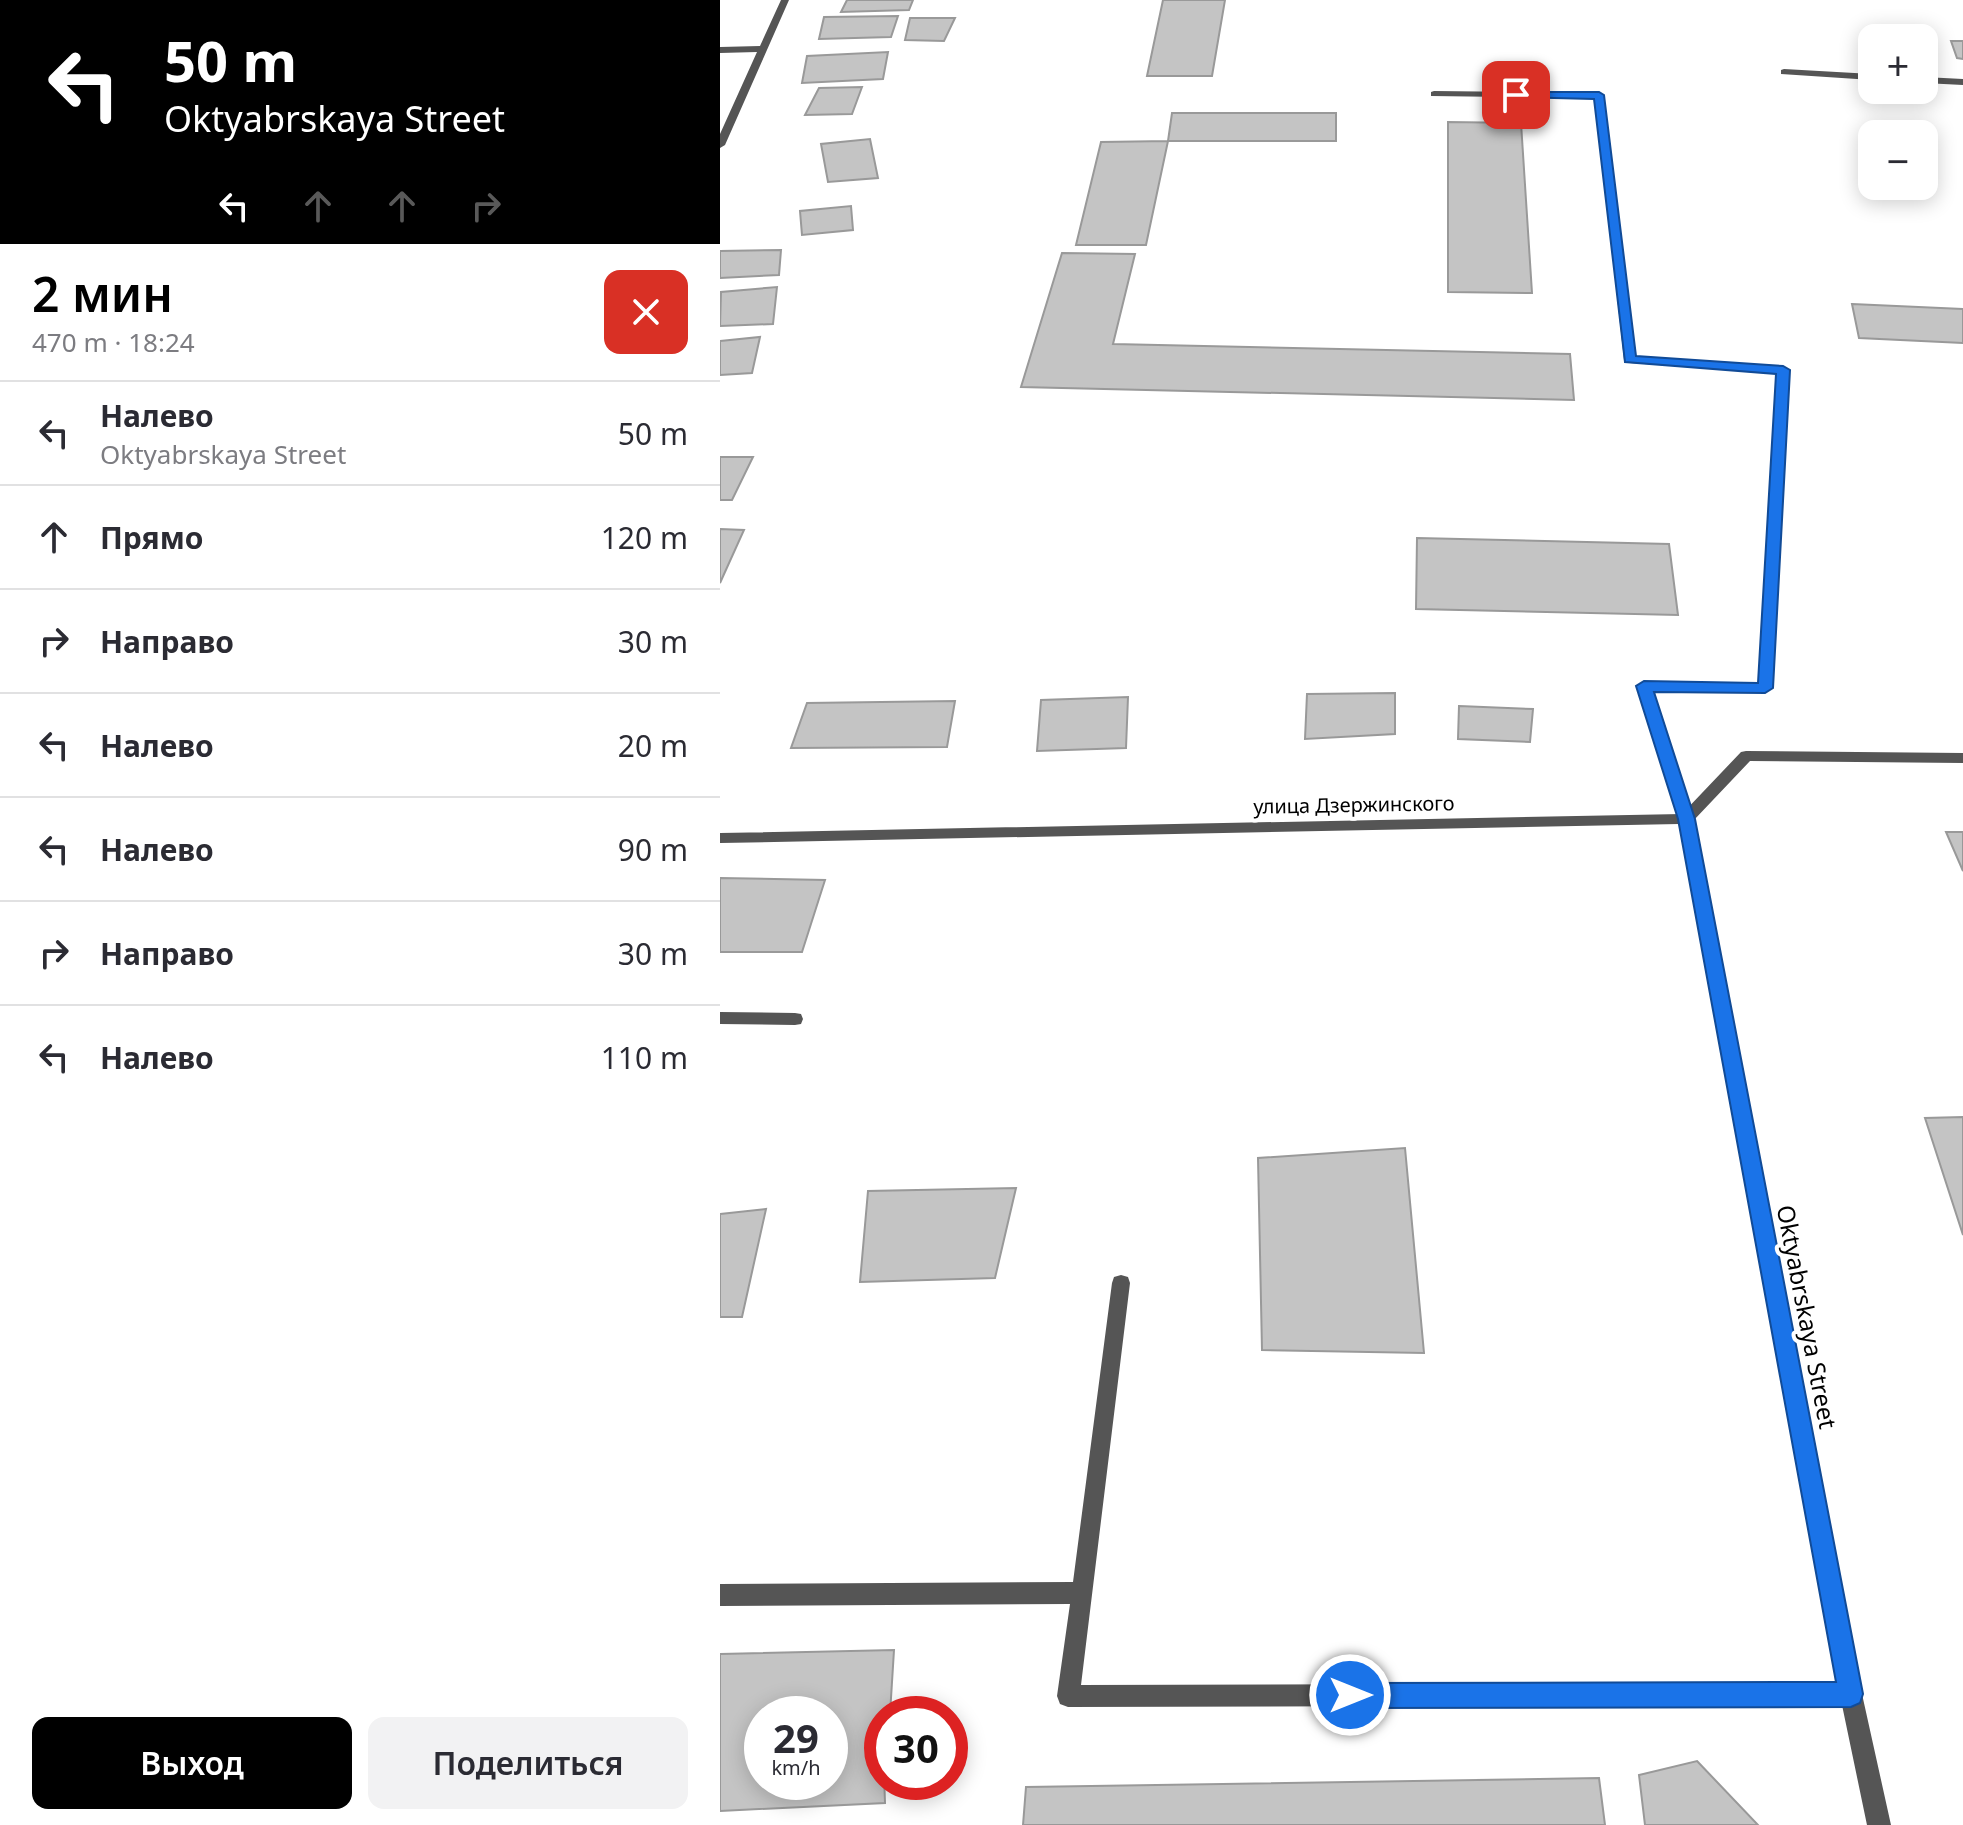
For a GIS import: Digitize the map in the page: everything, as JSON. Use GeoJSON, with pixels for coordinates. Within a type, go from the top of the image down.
{"type":"FeatureCollection","features":[{"type":"Feature","properties":{"kind":"street"},"geometry":{"type":"LineString","coordinates":[[720,145],[785,0]]}},
{"type":"Feature","properties":{"kind":"street"},"geometry":{"type":"LineString","coordinates":[[720,50],[764,49]]}},
{"type":"Feature","properties":{"kind":"street"},"geometry":{"type":"LineString","coordinates":[[1784,72],[1858,76]]}},
{"type":"Feature","properties":{"kind":"street"},"geometry":{"type":"LineString","coordinates":[[1938,81],[1963,82]]}},
{"type":"Feature","properties":{"kind":"street","name":"Oktyabrskaya Street"},"geometry":{"type":"LineString","coordinates":[[1434,94],[1599,95],[1630,360],[1783,370],[1765,688],[1644,686],[1686,819],[1851,1694],[1879,1825]]}},
{"type":"Feature","properties":{"kind":"street"},"geometry":{"type":"LineString","coordinates":[[1686,819],[1746,756],[1963,758]]}},
{"type":"Feature","properties":{"kind":"street","name":"улица Дзержинского"},"geometry":{"type":"LineString","coordinates":[[720,838],[1686,819]]}},
{"type":"Feature","properties":{"kind":"street"},"geometry":{"type":"LineString","coordinates":[[720,1018],[795,1019]]}},
{"type":"Feature","properties":{"kind":"street"},"geometry":{"type":"LineString","coordinates":[[1121,1283],[1068,1696],[1851,1694]]}},
{"type":"Feature","properties":{"kind":"street"},"geometry":{"type":"LineString","coordinates":[[720,1595],[1082,1593]]}},
{"type":"Feature","properties":{"kind":"building"},"geometry":{"type":"Polygon","coordinates":[[[847,0],[913,0],[909,10],[841,12],[847,0]]]}},
{"type":"Feature","properties":{"kind":"building"},"geometry":{"type":"Polygon","coordinates":[[[1163,0],[1225,0],[1212,76],[1147,76],[1163,0]]]}},
{"type":"Feature","properties":{"kind":"building"},"geometry":{"type":"Polygon","coordinates":[[[898,16],[891,37],[819,39],[824,17],[898,16]]]}},
{"type":"Feature","properties":{"kind":"building"},"geometry":{"type":"Polygon","coordinates":[[[910,18],[955,18],[944,41],[905,40],[910,18]]]}},
{"type":"Feature","properties":{"kind":"building"},"geometry":{"type":"Polygon","coordinates":[[[1951,41],[1963,41],[1963,59],[1957,58],[1951,41]]]}},
{"type":"Feature","properties":{"kind":"building"},"geometry":{"type":"Polygon","coordinates":[[[888,52],[883,79],[802,83],[807,56],[888,52]]]}},
{"type":"Feature","properties":{"kind":"building"},"geometry":{"type":"Polygon","coordinates":[[[862,87],[852,114],[805,115],[819,88],[862,87]]]}},
{"type":"Feature","properties":{"kind":"building"},"geometry":{"type":"Polygon","coordinates":[[[1172,113],[1336,113],[1336,141],[1168,141],[1172,113]]]}},
{"type":"Feature","properties":{"kind":"building"},"geometry":{"type":"Polygon","coordinates":[[[1448,122],[1521,123],[1532,293],[1448,292],[1448,122]]]}},
{"type":"Feature","properties":{"kind":"building"},"geometry":{"type":"Polygon","coordinates":[[[870,139],[878,178],[828,182],[821,144],[870,139]]]}},
{"type":"Feature","properties":{"kind":"building"},"geometry":{"type":"Polygon","coordinates":[[[1168,141],[1146,245],[1076,245],[1101,142],[1168,141]]]}},
{"type":"Feature","properties":{"kind":"building"},"geometry":{"type":"Polygon","coordinates":[[[851,206],[853,230],[802,235],[800,211],[851,206]]]}},
{"type":"Feature","properties":{"kind":"building"},"geometry":{"type":"Polygon","coordinates":[[[781,250],[779,275],[720,278],[720,251],[781,250]]]}},
{"type":"Feature","properties":{"kind":"building"},"geometry":{"type":"Polygon","coordinates":[[[1062,253],[1135,254],[1113,344],[1570,354],[1574,400],[1021,387],[1062,253]]]}},
{"type":"Feature","properties":{"kind":"building"},"geometry":{"type":"Polygon","coordinates":[[[777,287],[773,324],[720,326],[721,292],[777,287]]]}},
{"type":"Feature","properties":{"kind":"building"},"geometry":{"type":"Polygon","coordinates":[[[1852,304],[1963,309],[1963,343],[1859,338],[1852,304]]]}},
{"type":"Feature","properties":{"kind":"building"},"geometry":{"type":"Polygon","coordinates":[[[760,337],[752,373],[720,375],[720,341],[760,337]]]}},
{"type":"Feature","properties":{"kind":"building"},"geometry":{"type":"Polygon","coordinates":[[[720,457],[753,457],[732,500],[720,500],[720,457]]]}},
{"type":"Feature","properties":{"kind":"building"},"geometry":{"type":"Polygon","coordinates":[[[720,529],[744,530],[720,583],[720,529]]]}},
{"type":"Feature","properties":{"kind":"building"},"geometry":{"type":"Polygon","coordinates":[[[1417,538],[1669,544],[1678,615],[1416,609],[1417,538]]]}},
{"type":"Feature","properties":{"kind":"building"},"geometry":{"type":"Polygon","coordinates":[[[1395,693],[1395,734],[1305,739],[1307,694],[1395,693]]]}},
{"type":"Feature","properties":{"kind":"building"},"geometry":{"type":"Polygon","coordinates":[[[1128,697],[1126,748],[1037,751],[1041,700],[1128,697]]]}},
{"type":"Feature","properties":{"kind":"building"},"geometry":{"type":"Polygon","coordinates":[[[955,701],[947,747],[791,748],[807,703],[955,701]]]}},
{"type":"Feature","properties":{"kind":"building"},"geometry":{"type":"Polygon","coordinates":[[[1459,706],[1533,709],[1530,742],[1458,739],[1459,706]]]}},
{"type":"Feature","properties":{"kind":"building"},"geometry":{"type":"Polygon","coordinates":[[[1946,832],[1963,832],[1963,871],[1946,832]]]}},
{"type":"Feature","properties":{"kind":"building"},"geometry":{"type":"Polygon","coordinates":[[[720,878],[825,880],[802,952],[720,952],[720,878]]]}},
{"type":"Feature","properties":{"kind":"building"},"geometry":{"type":"Polygon","coordinates":[[[1963,1117],[1963,1235],[1925,1118],[1963,1117]]]}},
{"type":"Feature","properties":{"kind":"building"},"geometry":{"type":"Polygon","coordinates":[[[1405,1148],[1424,1353],[1262,1350],[1258,1158],[1405,1148]]]}},
{"type":"Feature","properties":{"kind":"building"},"geometry":{"type":"Polygon","coordinates":[[[1016,1188],[995,1278],[860,1282],[868,1191],[1016,1188]]]}},
{"type":"Feature","properties":{"kind":"building"},"geometry":{"type":"Polygon","coordinates":[[[766,1209],[742,1317],[720,1317],[720,1214],[766,1209]]]}},
{"type":"Feature","properties":{"kind":"building"},"geometry":{"type":"Polygon","coordinates":[[[894,1650],[891,1696],[864,1696],[864,1800],[885,1800],[885,1803],[720,1811],[720,1654],[894,1650]]]}},
{"type":"Feature","properties":{"kind":"building"},"geometry":{"type":"Polygon","coordinates":[[[1697,1761],[1758,1825],[1645,1825],[1639,1775],[1697,1761]]]}},
{"type":"Feature","properties":{"kind":"building"},"geometry":{"type":"Polygon","coordinates":[[[1599,1778],[1605,1825],[1023,1825],[1026,1787],[1599,1778]]]}},
{"type":"Feature","properties":{"kind":"route"},"geometry":{"type":"LineString","coordinates":[[1350,1695],[1851,1694],[1686,819],[1644,686],[1765,688],[1783,370],[1630,360],[1599,95],[1516,95]]}}]}
